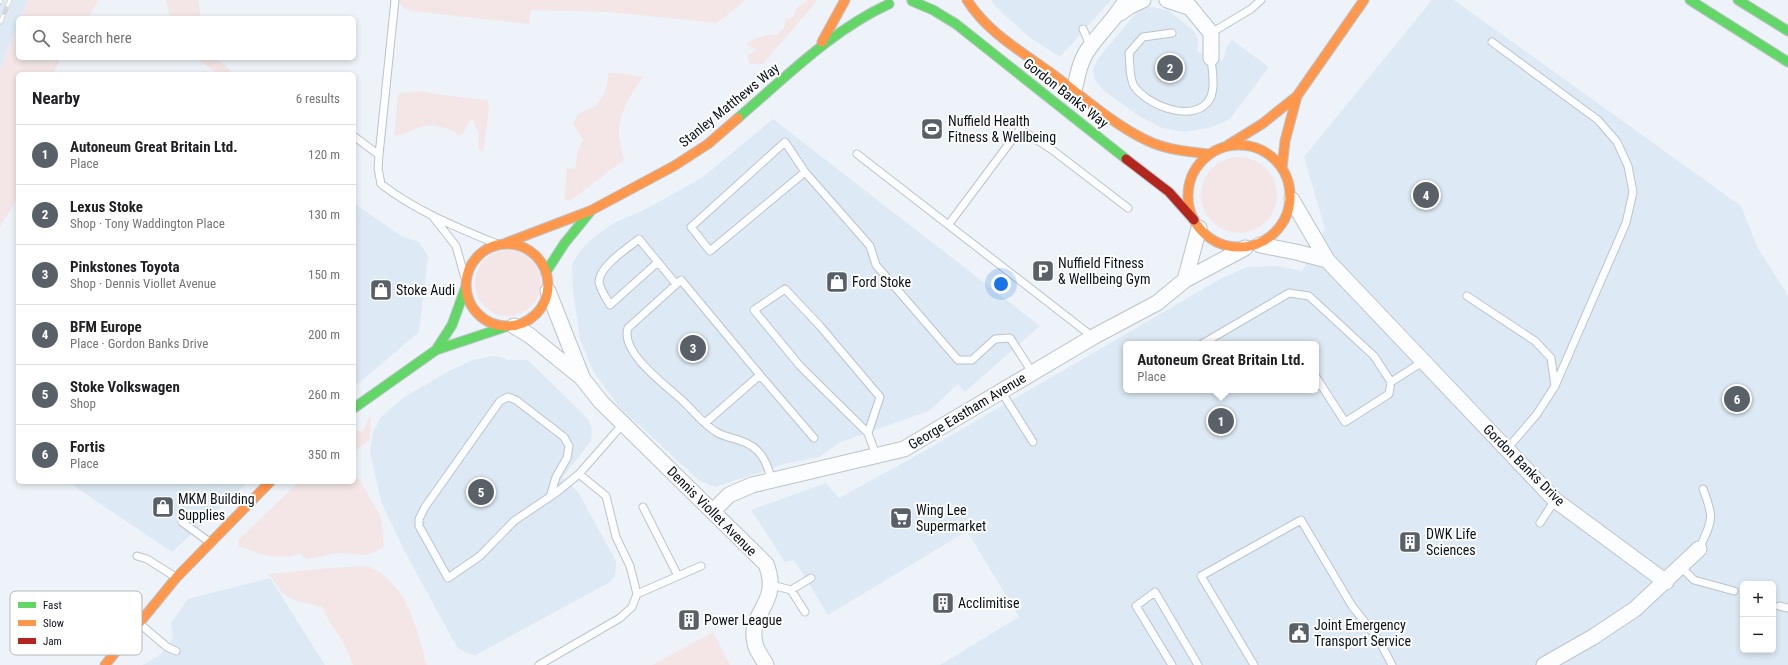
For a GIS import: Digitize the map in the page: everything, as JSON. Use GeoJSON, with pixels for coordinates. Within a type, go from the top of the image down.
{"type":"FeatureCollection","features":[{"type":"Feature","properties":{"kind":"main road","name":"Stanley Matthews Way"},"geometry":{"type":"LineString","coordinates":[[818,49],[840,12],[845,0]]}},
{"type":"Feature","properties":{"kind":"main road","name":"Stanley Matthews Way"},"geometry":{"type":"LineString","coordinates":[[501,244],[590,212],[639,186],[708,144],[818,49],[865,15],[885,2],[913,0]]}},
{"type":"Feature","properties":{"kind":"main road","name":"Gordon Banks Way"},"geometry":{"type":"LineString","coordinates":[[913,0],[956,24],[1029,84],[1169,192],[1196,224]]}},
{"type":"Feature","properties":{"kind":"main road","name":"Gordon Banks Way"},"geometry":{"type":"LineString","coordinates":[[967,0],[971,8],[992,29],[1140,137],[1161,147],[1208,154]]}},
{"type":"Feature","properties":{"kind":"main road"},"geometry":{"type":"LineString","coordinates":[[1228,146],[1246,145],[1266,152],[1282,168],[1289,185],[1292,200],[1284,220],[1273,235],[1260,245],[1245,248],[1228,246],[1212,239],[1196,224],[1188,197],[1191,178],[1198,165],[1208,154],[1228,146],[1262,124],[1297,96],[1364,0]]}},
{"type":"Feature","properties":{"kind":"main road"},"geometry":{"type":"LineString","coordinates":[[1690,0],[1788,62]]}},
{"type":"Feature","properties":{"kind":"main road"},"geometry":{"type":"LineString","coordinates":[[1738,0],[1788,31]]}},
{"type":"Feature","properties":{"kind":"main road"},"geometry":{"type":"LineString","coordinates":[[1282,168],[1285,139],[1297,96]]}},
{"type":"Feature","properties":{"kind":"main road","name":"Stanley Matthews Way"},"geometry":{"type":"LineString","coordinates":[[546,272],[564,244],[590,212]]}},
{"type":"Feature","properties":{"kind":"main road"},"geometry":{"type":"LineString","coordinates":[[356,407],[436,350],[511,326],[526,321],[540,310],[548,291],[546,272],[540,260],[530,250],[518,244],[501,244],[483,250],[475,258],[465,278],[465,289],[472,308],[481,317],[494,324],[511,326]]}},
{"type":"Feature","properties":{"kind":"main road"},"geometry":{"type":"LineString","coordinates":[[436,350],[452,324],[465,289]]}},
{"type":"Feature","properties":{"kind":"main road"},"geometry":{"type":"LineString","coordinates":[[142,618],[176,578],[268,484]]}},
{"type":"Feature","properties":{"kind":"main road"},"geometry":{"type":"LineString","coordinates":[[105,665],[113,655]]}},
{"type":"Feature","properties":{"kind":"street"},"geometry":{"type":"LineString","coordinates":[[1074,90],[1083,58],[1090,46],[1118,14],[1126,0]]}},
{"type":"Feature","properties":{"kind":"street"},"geometry":{"type":"LineString","coordinates":[[1118,14],[1143,0]]}},
{"type":"Feature","properties":{"kind":"street"},"geometry":{"type":"LineString","coordinates":[[1167,0],[1188,4],[1211,33],[1211,58]]}},
{"type":"Feature","properties":{"kind":"street","name":"Gordon Banks Drive"},"geometry":{"type":"LineString","coordinates":[[1292,200],[1327,260],[1555,500],[1666,582]]}},
{"type":"Feature","properties":{"kind":"street"},"geometry":{"type":"LineString","coordinates":[[1185,280],[1196,224]]}},
{"type":"Feature","properties":{"kind":"street"},"geometry":{"type":"LineString","coordinates":[[1260,245],[1327,260]]}},
{"type":"Feature","properties":{"kind":"street","name":"George Eastham Avenue"},"geometry":{"type":"LineString","coordinates":[[713,511],[729,495],[738,490],[771,480],[904,449],[1032,372],[1157,303],[1185,280],[1245,248]]}},
{"type":"Feature","properties":{"kind":"street","name":"Dennis Viollet Avenue"},"geometry":{"type":"LineString","coordinates":[[548,291],[582,378]]}},
{"type":"Feature","properties":{"kind":"street","name":"Dennis Viollet Avenue"},"geometry":{"type":"LineString","coordinates":[[511,326],[529,335],[582,378],[601,402],[766,564],[772,585]]}},
{"type":"Feature","properties":{"kind":"street"},"geometry":{"type":"LineString","coordinates":[[1544,665],[1559,661],[1635,609],[1666,582],[1699,549]]}},
{"type":"Feature","properties":{"kind":"street"},"geometry":{"type":"LineString","coordinates":[[766,665],[755,644],[754,632],[757,621],[770,596],[772,585]]}},
{"type":"Feature","properties":{"kind":"lane"},"geometry":{"type":"LineString","coordinates":[[395,0],[378,168],[381,184],[399,198],[434,218],[501,244]]}},
{"type":"Feature","properties":{"kind":"lane"},"geometry":{"type":"LineString","coordinates":[[1211,33],[1251,9],[1261,0]]}},
{"type":"Feature","properties":{"kind":"lane"},"geometry":{"type":"LineString","coordinates":[[1083,29],[1090,46]]}},
{"type":"Feature","properties":{"kind":"lane"},"geometry":{"type":"LineString","coordinates":[[1172,33],[1143,37],[1129,53],[1133,85],[1146,99],[1163,108],[1190,111],[1207,103],[1212,92],[1211,58]]}},
{"type":"Feature","properties":{"kind":"lane"},"geometry":{"type":"LineString","coordinates":[[1492,42],[1598,120],[1617,142],[1628,166],[1633,192],[1626,223],[1555,386],[1537,414],[1507,449]]}},
{"type":"Feature","properties":{"kind":"lane"},"geometry":{"type":"LineString","coordinates":[[949,224],[1020,129],[1050,149],[1128,208]]}},
{"type":"Feature","properties":{"kind":"lane"},"geometry":{"type":"LineString","coordinates":[[356,137],[379,155]]}},
{"type":"Feature","properties":{"kind":"lane"},"geometry":{"type":"LineString","coordinates":[[805,172],[710,252],[691,227],[785,142],[805,172],[870,246],[876,265],[958,360],[972,360],[995,339],[1010,338],[1032,372]]}},
{"type":"Feature","properties":{"kind":"lane"},"geometry":{"type":"LineString","coordinates":[[857,154],[1093,337]]}},
{"type":"Feature","properties":{"kind":"lane"},"geometry":{"type":"LineString","coordinates":[[434,218],[456,246],[465,278]]}},
{"type":"Feature","properties":{"kind":"lane"},"geometry":{"type":"LineString","coordinates":[[658,262],[610,305],[599,281],[604,270],[614,259],[639,239],[658,262],[676,284]]}},
{"type":"Feature","properties":{"kind":"lane"},"geometry":{"type":"LineString","coordinates":[[771,480],[765,460],[757,449],[742,441],[719,434],[704,423],[680,398],[643,364],[630,347],[627,340],[628,328],[681,280],[814,438]]}},
{"type":"Feature","properties":{"kind":"lane"},"geometry":{"type":"LineString","coordinates":[[868,433],[880,397],[805,310],[785,289],[754,310],[800,366],[868,433],[876,455]]}},
{"type":"Feature","properties":{"kind":"lane"},"geometry":{"type":"LineString","coordinates":[[1207,341],[1289,293],[1309,296],[1374,356],[1391,382],[1389,394],[1345,422],[1319,382]]}},
{"type":"Feature","properties":{"kind":"lane"},"geometry":{"type":"LineString","coordinates":[[1467,296],[1535,341],[1546,352],[1551,358],[1555,386]]}},
{"type":"Feature","properties":{"kind":"lane"},"geometry":{"type":"LineString","coordinates":[[1391,382],[1424,361]]}},
{"type":"Feature","properties":{"kind":"lane"},"geometry":{"type":"LineString","coordinates":[[704,423],[760,375]]}},
{"type":"Feature","properties":{"kind":"lane"},"geometry":{"type":"LineString","coordinates":[[1001,391],[1033,442]]}},
{"type":"Feature","properties":{"kind":"lane"},"geometry":{"type":"LineString","coordinates":[[550,497],[556,477],[567,458],[569,446],[564,437],[516,400],[508,397],[500,401],[425,507],[419,519],[419,526],[448,578],[480,556],[514,521],[550,497],[579,474],[623,424]]}},
{"type":"Feature","properties":{"kind":"lane"},"geometry":{"type":"LineString","coordinates":[[539,665],[620,618],[632,607],[637,594],[630,566],[616,537],[606,496],[579,474]]}},
{"type":"Feature","properties":{"kind":"lane"},"geometry":{"type":"LineString","coordinates":[[1699,549],[1710,526],[1712,510],[1703,489]]}},
{"type":"Feature","properties":{"kind":"lane"},"geometry":{"type":"LineString","coordinates":[[1540,523],[1555,500]]}},
{"type":"Feature","properties":{"kind":"lane"},"geometry":{"type":"LineString","coordinates":[[643,507],[678,576]]}},
{"type":"Feature","properties":{"kind":"lane"},"geometry":{"type":"LineString","coordinates":[[1254,665],[1201,576],[1301,520],[1352,606],[1378,640],[1392,665]]}},
{"type":"Feature","properties":{"kind":"lane"},"geometry":{"type":"LineString","coordinates":[[182,522],[210,542]]}},
{"type":"Feature","properties":{"kind":"lane"},"geometry":{"type":"LineString","coordinates":[[137,556],[147,559],[176,578]]}},
{"type":"Feature","properties":{"kind":"lane"},"geometry":{"type":"LineString","coordinates":[[637,594],[701,566]]}},
{"type":"Feature","properties":{"kind":"lane"},"geometry":{"type":"LineString","coordinates":[[1681,567],[1694,580],[1734,591]]}},
{"type":"Feature","properties":{"kind":"lane"},"geometry":{"type":"LineString","coordinates":[[791,590],[811,578]]}},
{"type":"Feature","properties":{"kind":"lane"},"geometry":{"type":"LineString","coordinates":[[772,585],[791,590],[805,612]]}},
{"type":"Feature","properties":{"kind":"lane"},"geometry":{"type":"LineString","coordinates":[[1172,665],[1136,606],[1155,592],[1198,665]]}},
{"type":"Feature","properties":{"kind":"lane"},"geometry":{"type":"LineString","coordinates":[[1779,606],[1788,608]]}},
{"type":"Feature","properties":{"kind":"lane"},"geometry":{"type":"LineString","coordinates":[[142,625],[167,646],[176,651]]}},
{"type":"Feature","properties":{"kind":"shaded area"},"geometry":{"type":"Polygon","coordinates":[[[0,0],[28,0],[21,16],[16,16],[16,28],[0,70],[0,0]]]}},
{"type":"Feature","properties":{"kind":"shaded area"},"geometry":{"type":"Polygon","coordinates":[[[28,0],[99,0],[88,16],[21,16],[28,0]]]}},
{"type":"Feature","properties":{"kind":"shaded area"},"geometry":{"type":"Polygon","coordinates":[[[166,0],[198,0],[201,16],[170,16],[166,0]]]}},
{"type":"Feature","properties":{"kind":"shaded area"},"geometry":{"type":"Polygon","coordinates":[[[399,0],[746,0],[717,23],[609,12],[531,10],[529,24],[412,11],[404,7],[399,0]]]}},
{"type":"Feature","properties":{"kind":"shaded area"},"geometry":{"type":"Polygon","coordinates":[[[807,0],[816,0],[763,64],[750,64],[747,55],[757,50],[746,44],[761,36],[777,35],[784,28],[785,19],[793,17],[795,10],[807,0]]]}},
{"type":"Feature","properties":{"kind":"shaded area"},"geometry":{"type":"Polygon","coordinates":[[[991,0],[1111,0],[1060,57],[1029,37],[995,6],[991,0]]]}},
{"type":"Feature","properties":{"kind":"shaded area"},"geometry":{"type":"Polygon","coordinates":[[[1432,0],[1454,0],[1741,206],[1757,246],[1788,296],[1788,665],[940,665],[1019,617],[967,531],[828,615],[794,560],[785,562],[751,510],[826,483],[839,498],[921,453],[1222,278],[1247,267],[1276,266],[1302,271],[1325,229],[1304,157],[1432,0]]]}},
{"type":"Feature","properties":{"kind":"shaded area"},"geometry":{"type":"Polygon","coordinates":[[[1152,7],[1168,10],[1194,31],[1198,40],[1198,52],[1223,60],[1227,46],[1232,40],[1269,67],[1230,119],[1212,127],[1186,132],[1162,128],[1139,116],[1103,90],[1095,80],[1093,70],[1097,60],[1136,13],[1144,8],[1152,7]]]}},
{"type":"Feature","properties":{"kind":"shaded area"},"geometry":{"type":"Polygon","coordinates":[[[16,28],[16,60],[60,60],[54,72],[16,72],[16,200],[0,227],[0,70],[16,28]]]}},
{"type":"Feature","properties":{"kind":"shaded area"},"geometry":{"type":"Polygon","coordinates":[[[199,60],[218,60],[233,72],[215,72],[199,60]]]}},
{"type":"Feature","properties":{"kind":"shaded area"},"geometry":{"type":"Polygon","coordinates":[[[608,73],[619,73],[643,77],[631,96],[621,117],[619,135],[624,160],[570,201],[564,199],[567,168],[575,169],[578,150],[583,140],[573,123],[585,110],[595,107],[598,103],[606,87],[608,73]]]}},
{"type":"Feature","properties":{"kind":"shaded area"},"geometry":{"type":"Polygon","coordinates":[[[419,91],[488,100],[489,109],[483,153],[478,148],[479,134],[472,118],[462,134],[458,135],[447,129],[426,126],[394,136],[398,96],[400,93],[419,91]]]}},
{"type":"Feature","properties":{"kind":"shaded area"},"geometry":{"type":"Polygon","coordinates":[[[773,119],[1040,326],[965,392],[958,384],[929,411],[841,442],[819,457],[788,463],[715,487],[700,481],[620,408],[593,371],[580,339],[573,291],[572,264],[580,251],[593,238],[614,223],[646,209],[703,177],[773,119]]]}},
{"type":"Feature","properties":{"kind":"shaded area"},"geometry":{"type":"Polygon","coordinates":[[[1232,157],[1246,157],[1260,163],[1271,174],[1277,188],[1277,202],[1274,210],[1266,222],[1260,227],[1246,233],[1232,233],[1218,227],[1207,216],[1201,202],[1201,188],[1207,174],[1218,163],[1232,157]]]}},
{"type":"Feature","properties":{"kind":"shaded area"},"geometry":{"type":"Polygon","coordinates":[[[356,204],[401,236],[419,242],[428,256],[419,332],[356,385],[356,204]]]}},
{"type":"Feature","properties":{"kind":"shaded area"},"geometry":{"type":"Polygon","coordinates":[[[508,250],[520,253],[531,260],[538,271],[541,283],[538,295],[531,306],[520,313],[508,316],[496,313],[485,306],[478,295],[475,283],[478,271],[485,260],[496,253],[508,250]]]}},
{"type":"Feature","properties":{"kind":"shaded area"},"geometry":{"type":"Polygon","coordinates":[[[492,356],[501,357],[507,360],[528,360],[588,419],[592,429],[591,441],[562,478],[578,492],[616,561],[616,569],[615,575],[610,582],[476,655],[469,654],[458,648],[405,552],[381,502],[370,451],[373,433],[380,418],[403,398],[447,372],[473,360],[492,356]]]}},
{"type":"Feature","properties":{"kind":"shaded area"},"geometry":{"type":"Polygon","coordinates":[[[369,417],[371,418],[370,440],[356,450],[356,430],[361,432],[364,429],[369,417]]]}},
{"type":"Feature","properties":{"kind":"shaded area"},"geometry":{"type":"Polygon","coordinates":[[[356,477],[359,479],[381,517],[384,546],[373,553],[364,555],[338,553],[307,559],[300,554],[284,557],[269,556],[254,552],[239,546],[238,540],[297,484],[356,484],[356,477]]]}},
{"type":"Feature","properties":{"kind":"shaded area","name":"MKM Building Supplies"},"geometry":{"type":"Polygon","coordinates":[[[71,484],[246,484],[172,552],[71,484]]]}},
{"type":"Feature","properties":{"kind":"shaded area"},"geometry":{"type":"Polygon","coordinates":[[[368,566],[382,574],[393,583],[401,595],[414,622],[427,665],[353,665],[346,649],[322,607],[294,600],[283,594],[268,574],[368,566]]]}},
{"type":"Feature","properties":{"kind":"shaded area"},"geometry":{"type":"Polygon","coordinates":[[[270,578],[325,665],[143,665],[161,654],[167,647],[173,638],[171,623],[188,599],[270,578]]]}},
{"type":"Feature","properties":{"kind":"shaded area"},"geometry":{"type":"Polygon","coordinates":[[[713,632],[730,665],[652,665],[713,632]]]}},
{"type":"Feature","properties":{"kind":"railway"},"geometry":{"type":"LineString","coordinates":[[0,23],[10,0]]}},
{"type":"Feature","properties":{"kind":"traffic: fast"},"geometry":{"type":"LineString","coordinates":[[1690,0],[1788,62]]}},
{"type":"Feature","properties":{"kind":"traffic: fast"},"geometry":{"type":"LineString","coordinates":[[1738,0],[1788,31]]}},
{"type":"Feature","properties":{"kind":"traffic: fast"},"geometry":{"type":"LineString","coordinates":[[912,1],[933,10],[956,24],[1126,159]]}},
{"type":"Feature","properties":{"kind":"traffic: fast"},"geometry":{"type":"LineString","coordinates":[[738,118],[810,55],[848,27],[889,4]]}},
{"type":"Feature","properties":{"kind":"traffic: fast"},"geometry":{"type":"LineString","coordinates":[[546,272],[564,244],[590,212]]}},
{"type":"Feature","properties":{"kind":"traffic: fast"},"geometry":{"type":"LineString","coordinates":[[436,350],[452,325],[465,289]]}},
{"type":"Feature","properties":{"kind":"traffic: fast"},"geometry":{"type":"LineString","coordinates":[[356,407],[436,350],[508,326]]}},
{"type":"Feature","properties":{"kind":"traffic: slow"},"geometry":{"type":"LineString","coordinates":[[822,42],[845,0]]}},
{"type":"Feature","properties":{"kind":"traffic: slow"},"geometry":{"type":"LineString","coordinates":[[967,0],[975,12],[995,32],[1121,126],[1146,140],[1161,146],[1176,150],[1208,154]]}},
{"type":"Feature","properties":{"kind":"traffic: slow"},"geometry":{"type":"LineString","coordinates":[[1228,145],[1262,124],[1297,96],[1364,0]]}},
{"type":"Feature","properties":{"kind":"traffic: slow"},"geometry":{"type":"LineString","coordinates":[[1282,168],[1285,141],[1297,96]]}},
{"type":"Feature","properties":{"kind":"traffic: slow"},"geometry":{"type":"LineString","coordinates":[[506,243],[590,211],[674,166],[708,144],[738,118]]}},
{"type":"Feature","properties":{"kind":"traffic: slow"},"geometry":{"type":"LineString","coordinates":[[1239,145],[1259,149],[1275,160],[1286,176],[1290,196],[1286,216],[1275,232],[1259,243],[1239,247],[1219,243],[1203,232],[1192,216],[1188,196],[1192,176],[1203,160],[1219,149],[1239,145]]}},
{"type":"Feature","properties":{"kind":"traffic: slow"},"geometry":{"type":"LineString","coordinates":[[499,244],[515,244],[530,251],[541,262],[548,277],[548,285],[548,293],[545,301],[536,314],[523,323],[515,326],[499,326],[484,319],[473,308],[466,293],[466,277],[473,262],[484,251],[499,244]]}},
{"type":"Feature","properties":{"kind":"traffic: slow"},"geometry":{"type":"LineString","coordinates":[[142,620],[176,578],[268,484]]}},
{"type":"Feature","properties":{"kind":"traffic: slow"},"geometry":{"type":"LineString","coordinates":[[105,665],[113,655]]}},
{"type":"Feature","properties":{"kind":"traffic: jam"},"geometry":{"type":"LineString","coordinates":[[1126,159],[1169,192],[1194,220]]}},
{"type":"Feature","properties":{"kind":"place","name":"Lexus Stoke"},"geometry":{"type":"Point","coordinates":[1170,68]}},
{"type":"Feature","properties":{"kind":"place","name":"Nuffield Health Fitness & Wellbeing"},"geometry":{"type":"Point","coordinates":[932,129]}},
{"type":"Feature","properties":{"kind":"place","name":"BFM Europe"},"geometry":{"type":"Point","coordinates":[1426,195]}},
{"type":"Feature","properties":{"kind":"place","name":"Nuffield Fitness & Wellbeing Gym"},"geometry":{"type":"Point","coordinates":[1043,271]}},
{"type":"Feature","properties":{"kind":"place","name":"Ford Stoke"},"geometry":{"type":"Point","coordinates":[837,282]}},
{"type":"Feature","properties":{"kind":"place","name":"Stoke Audi"},"geometry":{"type":"Point","coordinates":[381,290]}},
{"type":"Feature","properties":{"kind":"place","name":"Pinkstones Toyota"},"geometry":{"type":"Point","coordinates":[693,348]}},
{"type":"Feature","properties":{"kind":"place","name":"Fortis"},"geometry":{"type":"Point","coordinates":[1737,399]}},
{"type":"Feature","properties":{"kind":"place","name":"Autoneum Great Britain Ltd."},"geometry":{"type":"Point","coordinates":[1221,421]}},
{"type":"Feature","properties":{"kind":"place","name":"Stoke Volkswagen"},"geometry":{"type":"Point","coordinates":[481,492]}},
{"type":"Feature","properties":{"kind":"place","name":"MKM Building Supplies"},"geometry":{"type":"Point","coordinates":[163,507]}},
{"type":"Feature","properties":{"kind":"place","name":"Wing Lee Supermarket"},"geometry":{"type":"Point","coordinates":[901,518]}},
{"type":"Feature","properties":{"kind":"place","name":"DWK Life Sciences"},"geometry":{"type":"Point","coordinates":[1410,542]}},
{"type":"Feature","properties":{"kind":"place","name":"Acclimitise"},"geometry":{"type":"Point","coordinates":[943,603]}},
{"type":"Feature","properties":{"kind":"place","name":"Power League"},"geometry":{"type":"Point","coordinates":[689,620]}},
{"type":"Feature","properties":{"kind":"place","name":"Joint Emergency Transport Service"},"geometry":{"type":"Point","coordinates":[1299,633]}}]}
